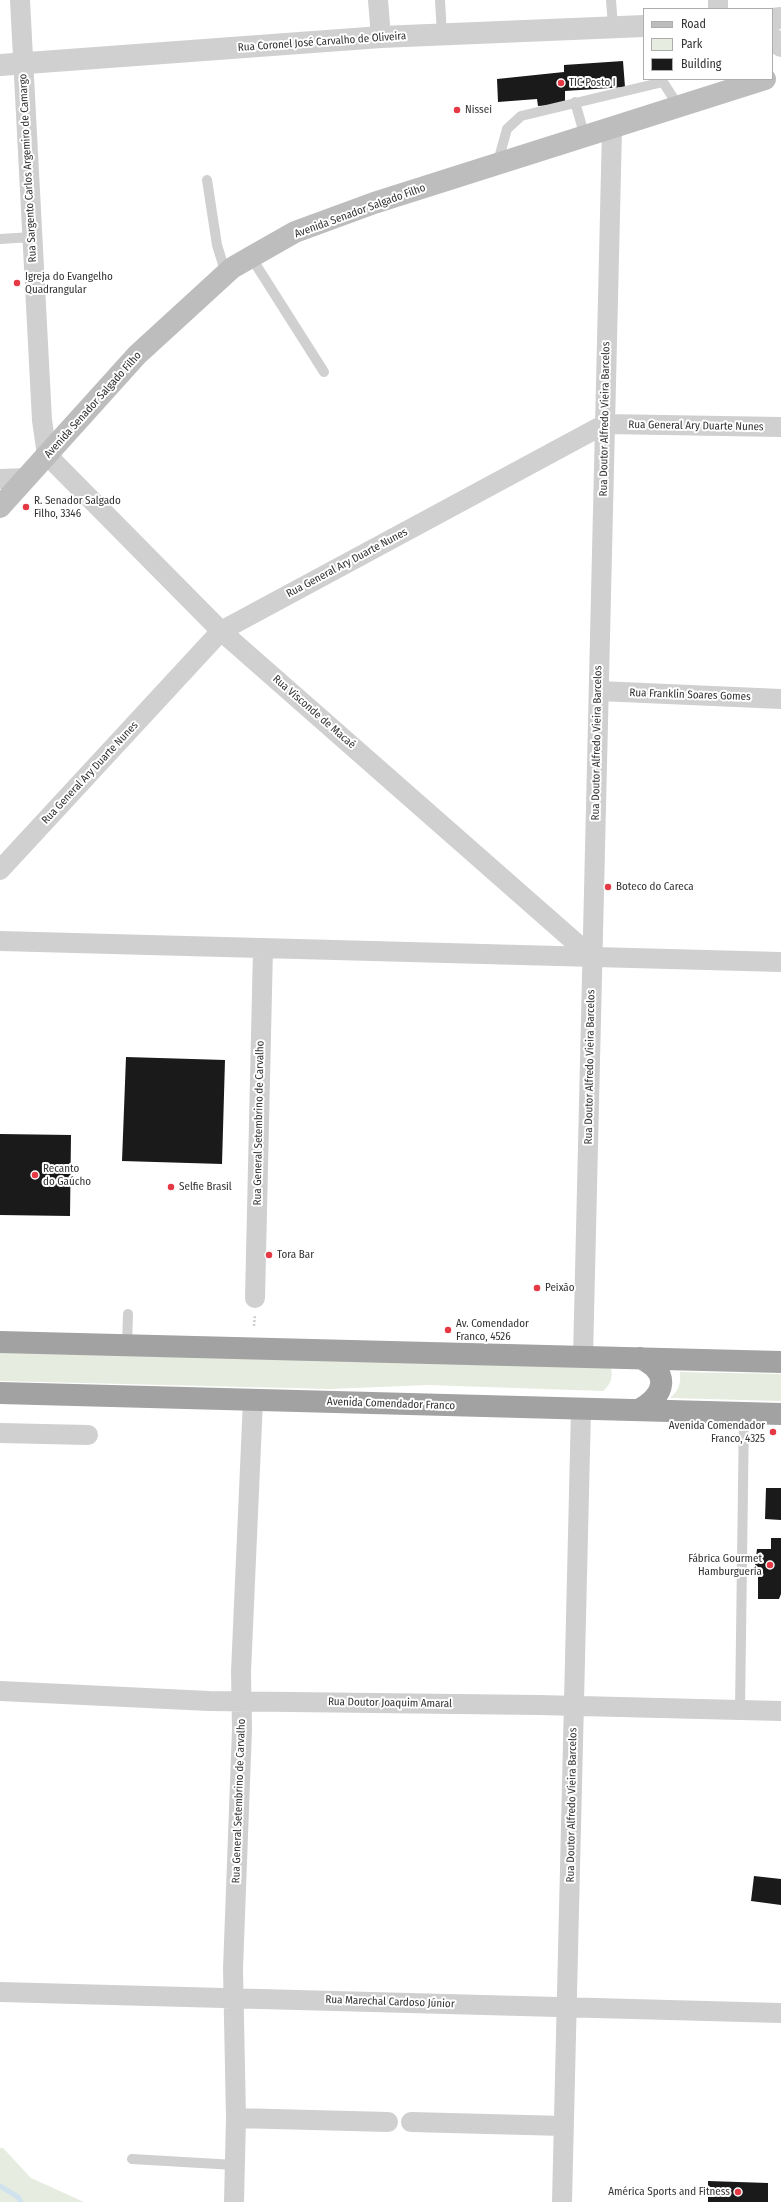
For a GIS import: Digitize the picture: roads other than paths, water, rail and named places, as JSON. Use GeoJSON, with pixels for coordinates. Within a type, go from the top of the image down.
{"type":"FeatureCollection","features":[{"type":"Feature","properties":{"kind":"highway"},"geometry":{"type":"LineString","coordinates":[[0,1342],[781,1362]]}},
{"type":"Feature","properties":{"kind":"highway"},"geometry":{"type":"LineString","coordinates":[[638,1410],[650,1404],[658,1395],[661,1383],[659,1370],[640,1358]]}},
{"type":"Feature","properties":{"kind":"highway","name":"Avenida Comendador Franco"},"geometry":{"type":"LineString","coordinates":[[0,1393],[781,1414]]}},
{"type":"Feature","properties":{"kind":"main road","name":"Avenida Senador Salgado Filho"},"geometry":{"type":"LineString","coordinates":[[0,507],[137,355],[226,274],[251,257],[295,232],[374,203],[612,129],[762,80]]}},
{"type":"Feature","properties":{"kind":"street","name":"Rua Sargento Carlos Argemiro de Camargo"},"geometry":{"type":"LineString","coordinates":[[20,0],[22,64],[42,420],[48,455]]}},
{"type":"Feature","properties":{"kind":"street"},"geometry":{"type":"LineString","coordinates":[[378,0],[381,37]]}},
{"type":"Feature","properties":{"kind":"street","name":"Rua Coronel José Carvalho de Oliveira"},"geometry":{"type":"LineString","coordinates":[[0,65],[381,37],[643,26]]}},
{"type":"Feature","properties":{"kind":"street"},"geometry":{"type":"LineString","coordinates":[[773,39],[781,46]]}},
{"type":"Feature","properties":{"kind":"street","name":"Rua Doutor Alfredo Vieira Barcelos"},"geometry":{"type":"LineString","coordinates":[[583,1356],[612,129]]}},
{"type":"Feature","properties":{"kind":"street","name":"Rua General Ary Duarte Nunes"},"geometry":{"type":"LineString","coordinates":[[0,870],[221,631],[605,424],[781,427]]}},
{"type":"Feature","properties":{"kind":"street","name":"Rua Visconde de Macaé"},"geometry":{"type":"LineString","coordinates":[[48,455],[221,631],[592,957]]}},
{"type":"Feature","properties":{"kind":"street"},"geometry":{"type":"LineString","coordinates":[[0,479],[27,478]]}},
{"type":"Feature","properties":{"kind":"street","name":"Rua Franklin Soares Gomes"},"geometry":{"type":"LineString","coordinates":[[599,691],[781,699]]}},
{"type":"Feature","properties":{"kind":"street"},"geometry":{"type":"LineString","coordinates":[[0,941],[781,962]]}},
{"type":"Feature","properties":{"kind":"street","name":"Rua General Setembrino de Carvalho"},"geometry":{"type":"LineString","coordinates":[[255,1298],[263,948]]}},
{"type":"Feature","properties":{"kind":"street","name":"Rua General Setembrino de Carvalho"},"geometry":{"type":"LineString","coordinates":[[234,2202],[236,2118],[233,1999],[253,1400]]}},
{"type":"Feature","properties":{"kind":"street","name":"Rua Doutor Alfredo Vieira Barcelos"},"geometry":{"type":"LineString","coordinates":[[562,2202],[581,1409]]}},
{"type":"Feature","properties":{"kind":"street"},"geometry":{"type":"LineString","coordinates":[[0,1433],[88,1435]]}},
{"type":"Feature","properties":{"kind":"street","name":"Rua Doutor Joaquim Amaral"},"geometry":{"type":"LineString","coordinates":[[0,1691],[242,1701],[781,1711]]}},
{"type":"Feature","properties":{"kind":"street","name":"Rua Marechal Cardoso Júnior"},"geometry":{"type":"LineString","coordinates":[[0,1992],[781,2013]]}},
{"type":"Feature","properties":{"kind":"street"},"geometry":{"type":"LineString","coordinates":[[236,2118],[388,2122]]}},
{"type":"Feature","properties":{"kind":"street"},"geometry":{"type":"LineString","coordinates":[[411,2122],[564,2126]]}},
{"type":"Feature","properties":{"kind":"lane"},"geometry":{"type":"LineString","coordinates":[[440,0],[442,34]]}},
{"type":"Feature","properties":{"kind":"lane"},"geometry":{"type":"LineString","coordinates":[[611,0],[613,27]]}},
{"type":"Feature","properties":{"kind":"lane"},"geometry":{"type":"LineString","coordinates":[[497,165],[507,129],[521,116],[662,82],[679,107]]}},
{"type":"Feature","properties":{"kind":"lane"},"geometry":{"type":"LineString","coordinates":[[575,102],[585,137]]}},
{"type":"Feature","properties":{"kind":"lane"},"geometry":{"type":"LineString","coordinates":[[207,180],[217,245],[226,274]]}},
{"type":"Feature","properties":{"kind":"lane"},"geometry":{"type":"LineString","coordinates":[[0,239],[32,237]]}},
{"type":"Feature","properties":{"kind":"lane"},"geometry":{"type":"LineString","coordinates":[[251,257],[324,372]]}},
{"type":"Feature","properties":{"kind":"lane"},"geometry":{"type":"LineString","coordinates":[[127,1345],[128,1314]]}},
{"type":"Feature","properties":{"kind":"lane"},"geometry":{"type":"LineString","coordinates":[[740,1710],[744,1413]]}},
{"type":"Feature","properties":{"kind":"lane"},"geometry":{"type":"LineString","coordinates":[[132,2159],[235,2164]]}},
{"type":"Feature","properties":{"kind":"waterway"},"geometry":{"type":"LineString","coordinates":[[0,2186],[18,2197],[21,2202]]}},
{"type":"Feature","properties":{"kind":"place","name":"TIC Posto I"},"geometry":{"type":"Point","coordinates":[561,83]}},
{"type":"Feature","properties":{"kind":"place","name":"Nissei"},"geometry":{"type":"Point","coordinates":[457,110]}},
{"type":"Feature","properties":{"kind":"place","name":"Igreja do Evangelho Quadrangular"},"geometry":{"type":"Point","coordinates":[17,283]}},
{"type":"Feature","properties":{"kind":"place","name":"R. Senador Salgado Filho, 3346"},"geometry":{"type":"Point","coordinates":[26,507]}},
{"type":"Feature","properties":{"kind":"place","name":"Boteco do Careca"},"geometry":{"type":"Point","coordinates":[608,887]}},
{"type":"Feature","properties":{"kind":"place","name":"Recanto do Gaúcho"},"geometry":{"type":"Point","coordinates":[35,1175]}},
{"type":"Feature","properties":{"kind":"place","name":"Selfie Brasil"},"geometry":{"type":"Point","coordinates":[171,1187]}},
{"type":"Feature","properties":{"kind":"place","name":"Tora Bar"},"geometry":{"type":"Point","coordinates":[269,1255]}},
{"type":"Feature","properties":{"kind":"place","name":"Peixão"},"geometry":{"type":"Point","coordinates":[537,1288]}},
{"type":"Feature","properties":{"kind":"place","name":"Av. Comendador Franco, 4526"},"geometry":{"type":"Point","coordinates":[448,1330]}},
{"type":"Feature","properties":{"kind":"place","name":"Avenida Comendador Franco, 4325"},"geometry":{"type":"Point","coordinates":[773,1432]}},
{"type":"Feature","properties":{"kind":"place","name":"Fábrica Gourmet Hamburgueria"},"geometry":{"type":"Point","coordinates":[770,1565]}},
{"type":"Feature","properties":{"kind":"place","name":"América Sports and Fitness"},"geometry":{"type":"Point","coordinates":[738,2192]}}]}
